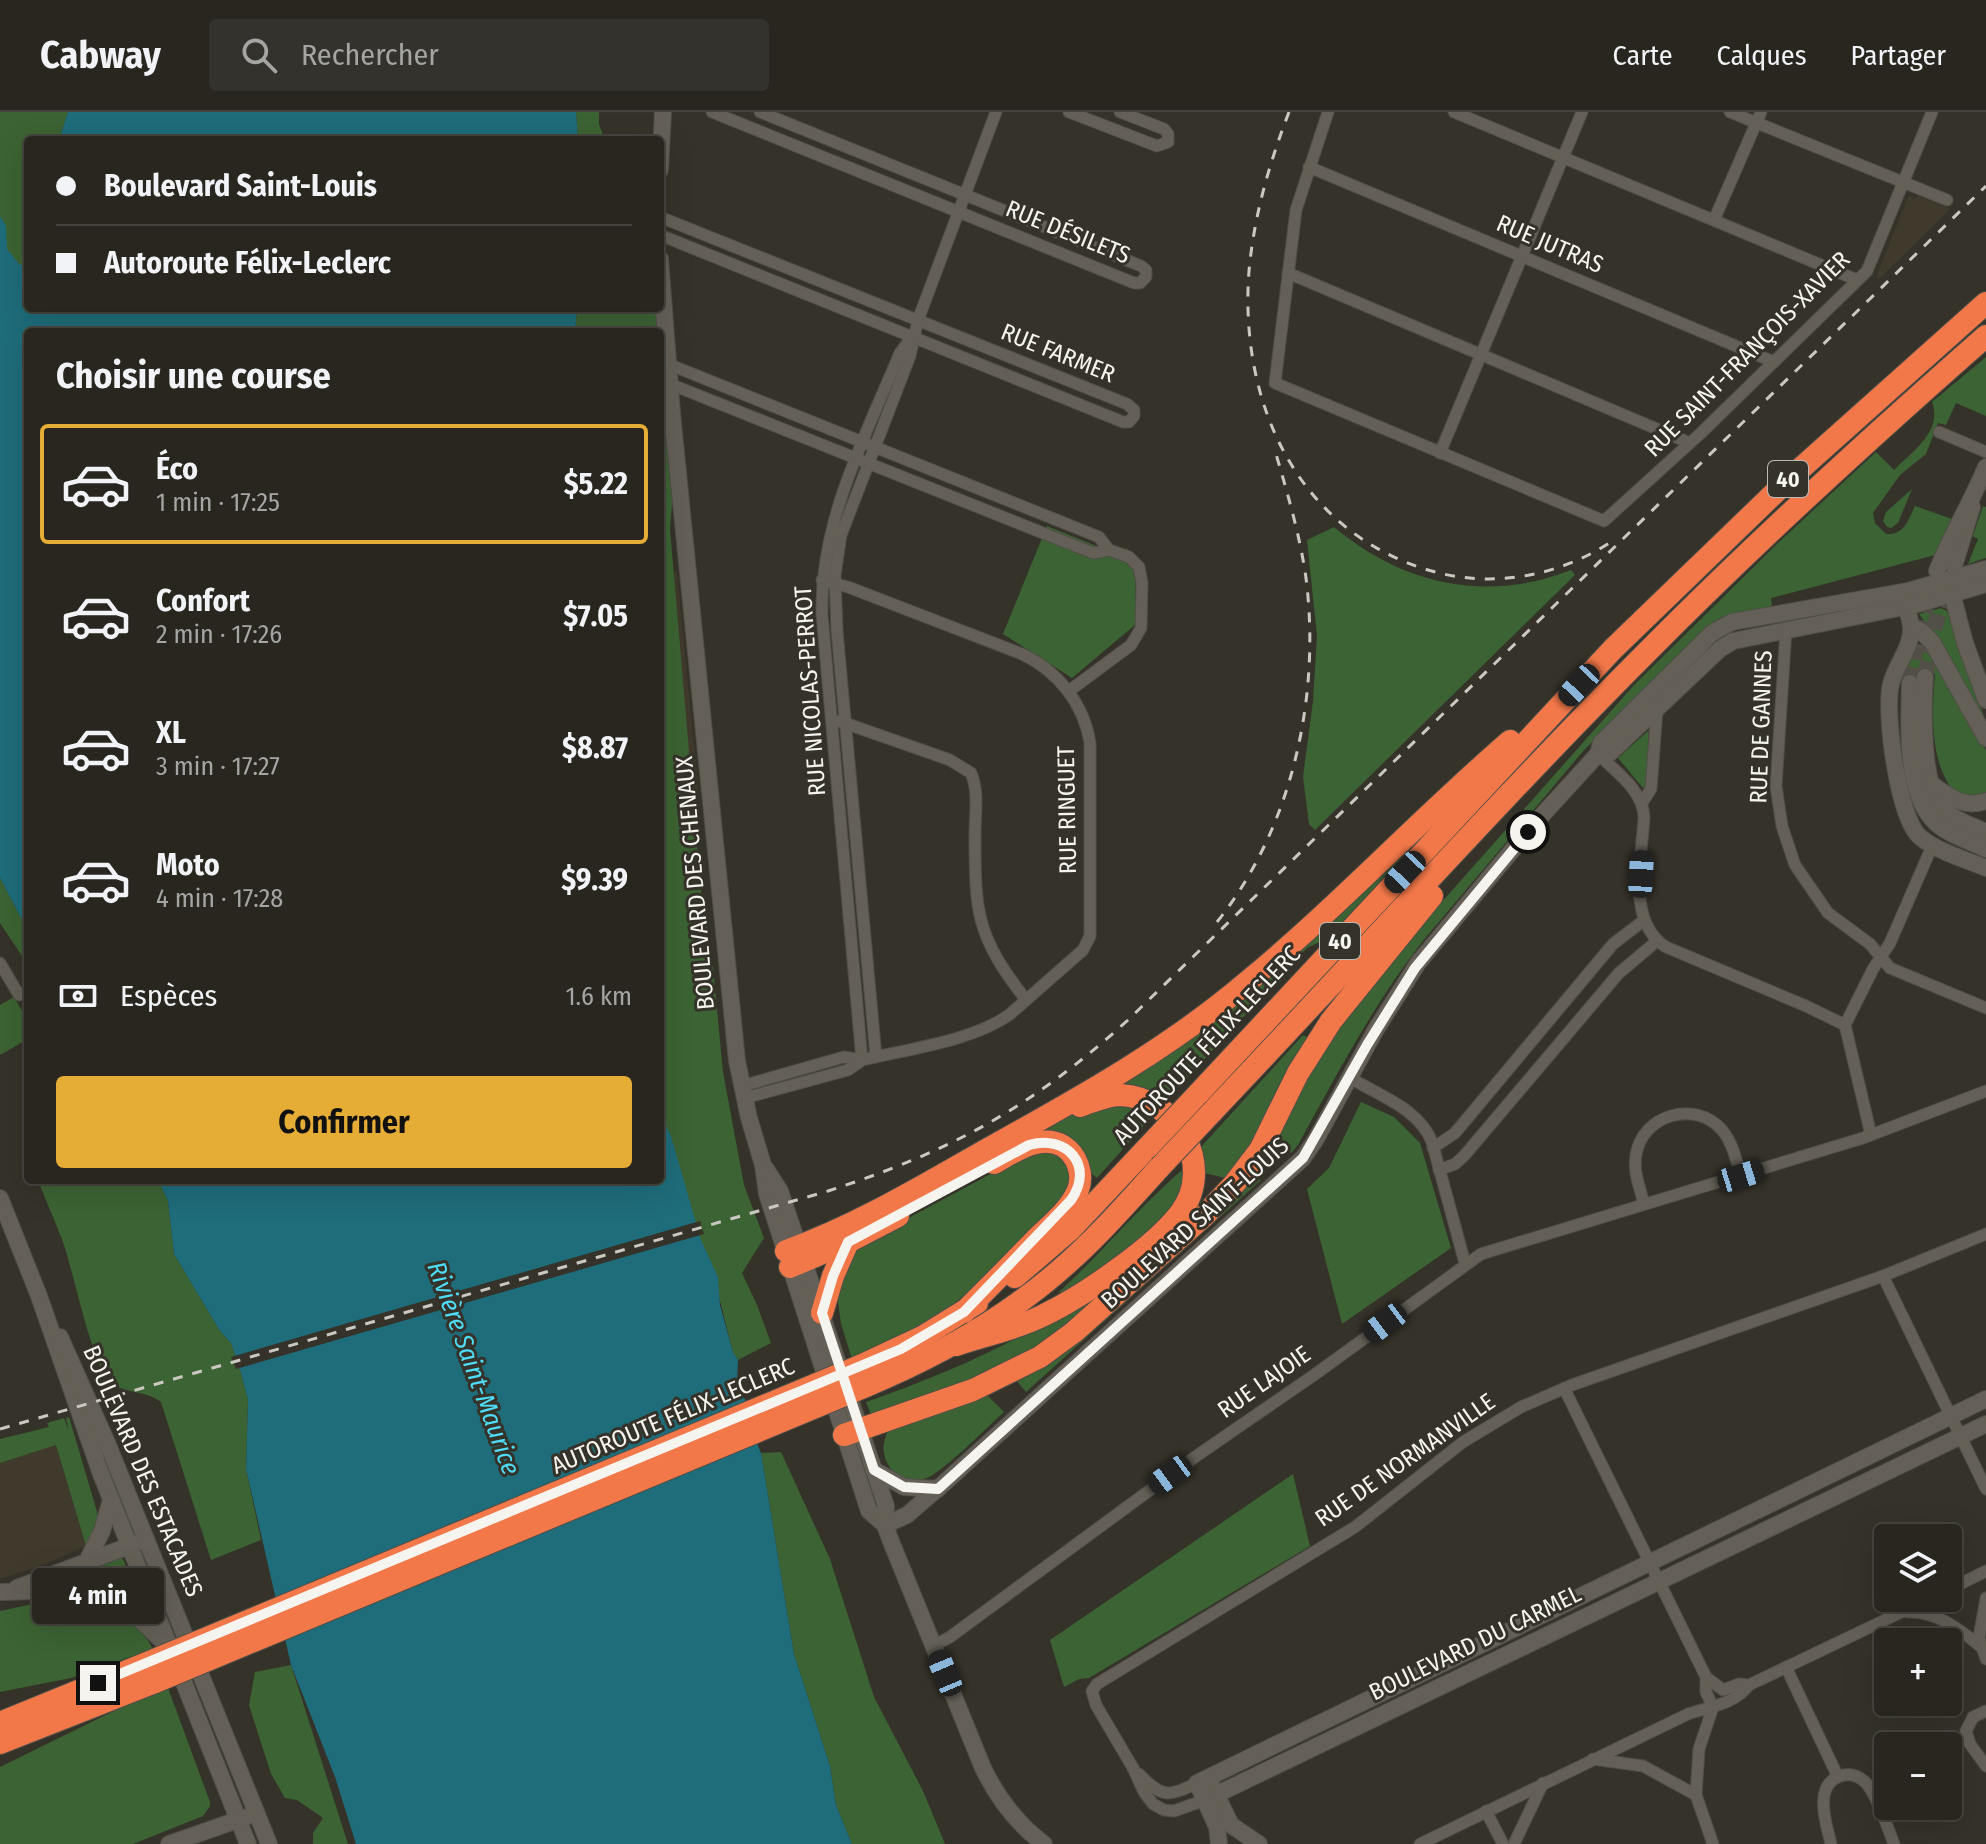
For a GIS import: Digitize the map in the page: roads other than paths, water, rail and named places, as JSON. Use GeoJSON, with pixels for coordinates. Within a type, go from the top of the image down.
{"type":"FeatureCollection","features":[{"type":"Feature","properties":{"kind":"highway","name":"AUTOROUTE FÉLIX-LECLERC"},"geometry":{"type":"LineString","coordinates":[[863,1376],[964,1312],[1051,1248],[1599,664],[1789,479],[1986,303]]}},
{"type":"Feature","properties":{"kind":"highway","name":"AUTOROUTE FÉLIX-LECLERC"},"geometry":{"type":"LineString","coordinates":[[0,1723],[151,1672],[863,1376],[956,1345],[1008,1311],[1062,1269],[1651,648],[1742,559],[1986,336]]}},
{"type":"Feature","properties":{"kind":"highway"},"geometry":{"type":"LineString","coordinates":[[795,1256],[1136,1063],[1235,993],[1469,777],[1599,664]]}},
{"type":"Feature","properties":{"kind":"highway"},"geometry":{"type":"LineString","coordinates":[[853,1433],[983,1386],[1040,1357],[1083,1324],[1220,1200],[1260,1150],[1298,1073],[1331,1021],[1535,767]]}},
{"type":"Feature","properties":{"kind":"highway"},"geometry":{"type":"LineString","coordinates":[[956,1345],[1043,1316],[1084,1291],[1166,1228],[1191,1193],[1194,1166],[1186,1136],[1165,1113],[1143,1100],[1121,1095],[1101,1099],[1029,1126]]}},
{"type":"Feature","properties":{"kind":"highway"},"geometry":{"type":"LineString","coordinates":[[795,1256],[848,1242],[1029,1145],[1050,1142],[1064,1147],[1072,1154],[1079,1170],[1080,1180],[1075,1195],[1058,1217],[964,1312]]}},
{"type":"Feature","properties":{"kind":"highway"},"geometry":{"type":"LineString","coordinates":[[822,1313],[848,1242]]}},
{"type":"Feature","properties":{"kind":"highway","name":"AUTOROUTE FÉLIX-LECLERC"},"geometry":{"type":"LineString","coordinates":[[0,1743],[116,1698],[151,1672]]}},
{"type":"Feature","properties":{"kind":"highway"},"geometry":{"type":"LineString","coordinates":[[0,1754],[116,1698]]}},
{"type":"Feature","properties":{"kind":"highway"},"geometry":{"type":"LineString","coordinates":[[0,1712],[55,1702]]}},
{"type":"Feature","properties":{"kind":"street"},"geometry":{"type":"LineString","coordinates":[[662,136],[663,112]]}},
{"type":"Feature","properties":{"kind":"street","name":"RUE DÉSILETS"},"geometry":{"type":"LineString","coordinates":[[712,112],[1134,283],[1140,283],[1146,277],[1146,270],[1141,266],[760,112]]}},
{"type":"Feature","properties":{"kind":"street","name":"RUE NICOLAS-PERROT"},"geometry":{"type":"LineString","coordinates":[[862,1060],[822,615],[828,582],[831,526],[868,445],[900,353],[912,336],[996,112]]}},
{"type":"Feature","properties":{"kind":"street"},"geometry":{"type":"LineString","coordinates":[[1069,112],[1157,146],[1168,142],[1164,129],[1120,112]]}},
{"type":"Feature","properties":{"kind":"street"},"geometry":{"type":"LineString","coordinates":[[1328,112],[1296,210],[1275,383],[1440,453],[1582,112]]}},
{"type":"Feature","properties":{"kind":"street"},"geometry":{"type":"LineString","coordinates":[[1454,112],[1857,280]]}},
{"type":"Feature","properties":{"kind":"street"},"geometry":{"type":"LineString","coordinates":[[1730,112],[1759,117],[1947,200]]}},
{"type":"Feature","properties":{"kind":"street","name":"RUE SAINT-FRANÇOIS-XAVIER"},"geometry":{"type":"LineString","coordinates":[[1440,453],[1605,521],[1867,271],[1932,112]]}},
{"type":"Feature","properties":{"kind":"street"},"geometry":{"type":"LineString","coordinates":[[1714,220],[1759,117]]}},
{"type":"Feature","properties":{"kind":"street","name":"RUE JUTRAS"},"geometry":{"type":"LineString","coordinates":[[1309,167],[1774,362]]}},
{"type":"Feature","properties":{"kind":"street","name":"RUE FARMER"},"geometry":{"type":"LineString","coordinates":[[664,219],[1127,404],[1134,410],[1134,416],[1129,422],[1123,422],[664,237]]}},
{"type":"Feature","properties":{"kind":"street"},"geometry":{"type":"LineString","coordinates":[[1288,273],[1690,443]]}},
{"type":"Feature","properties":{"kind":"street","name":"BOULEVARD DES CHENAUX"},"geometry":{"type":"LineString","coordinates":[[664,312],[733,1030],[743,1092],[763,1165],[780,1191],[795,1256],[853,1433],[874,1470],[886,1506],[885,1525],[933,1646],[993,1788],[1015,1818],[1044,1844]]}},
{"type":"Feature","properties":{"kind":"street"},"geometry":{"type":"LineString","coordinates":[[668,364],[1099,537],[1109,550]]}},
{"type":"Feature","properties":{"kind":"street"},"geometry":{"type":"LineString","coordinates":[[670,384],[1093,553],[1109,550],[1133,559],[1141,573],[1139,633],[1131,645],[1069,691]]}},
{"type":"Feature","properties":{"kind":"street"},"geometry":{"type":"LineString","coordinates":[[1939,432],[1986,452]]}},
{"type":"Feature","properties":{"kind":"street"},"geometry":{"type":"LineString","coordinates":[[1986,467],[1975,493],[1968,528],[1948,578],[1965,643],[1986,700]]}},
{"type":"Feature","properties":{"kind":"street","name":"BOULEVARD SAINT-LOUIS"},"geometry":{"type":"LineString","coordinates":[[1598,754],[1610,753],[1724,645],[1744,637],[1905,599],[1948,578],[1986,569]]}},
{"type":"Feature","properties":{"kind":"street","name":"BOULEVARD SAINT-LOUIS"},"geometry":{"type":"LineString","coordinates":[[1948,578],[1986,584]]}},
{"type":"Feature","properties":{"kind":"street","name":"RUE NICOLAS-PERROT"},"geometry":{"type":"LineString","coordinates":[[828,582],[845,723],[876,1057]]}},
{"type":"Feature","properties":{"kind":"street","name":"RUE RINGUET"},"geometry":{"type":"LineString","coordinates":[[743,1092],[848,1070],[862,1060],[977,1031],[1002,1020],[1083,950],[1090,936],[1090,743],[1083,718],[1069,691],[1056,677],[1027,656],[828,582]]}},
{"type":"Feature","properties":{"kind":"street"},"geometry":{"type":"LineString","coordinates":[[1905,599],[1912,627],[1890,688],[1892,730],[1904,813],[1915,831],[1933,844],[1986,868]]}},
{"type":"Feature","properties":{"kind":"street","name":"BOULEVARD SAINT-LOUIS"},"geometry":{"type":"LineString","coordinates":[[885,1525],[907,1515],[938,1489],[1303,1158],[1391,1005],[1430,947],[1598,754],[1601,743],[1722,626],[1739,621],[1905,599]]}},
{"type":"Feature","properties":{"kind":"street"},"geometry":{"type":"LineString","coordinates":[[1912,627],[1932,642],[1986,738]]}},
{"type":"Feature","properties":{"kind":"street","name":"RUE DE GANNES"},"geometry":{"type":"LineString","coordinates":[[1786,629],[1776,772],[1777,799],[1785,838],[1800,874],[1835,920],[1870,944],[1892,969],[1986,1008]]}},
{"type":"Feature","properties":{"kind":"street"},"geometry":{"type":"LineString","coordinates":[[1986,832],[1947,812],[1937,800],[1931,784],[1918,680],[1911,750],[1914,782],[1920,799],[1928,814],[1940,826],[1986,849]]}},
{"type":"Feature","properties":{"kind":"street"},"geometry":{"type":"LineString","coordinates":[[1642,803],[1651,789],[1657,710]]}},
{"type":"Feature","properties":{"kind":"street"},"geometry":{"type":"LineString","coordinates":[[832,719],[950,760],[971,773],[975,792],[975,885],[979,920],[990,948],[1026,1000]]}},
{"type":"Feature","properties":{"kind":"street"},"geometry":{"type":"LineString","coordinates":[[1598,754],[1635,791],[1642,803],[1640,902],[1643,921],[1657,941],[1845,1025]]}},
{"type":"Feature","properties":{"kind":"street"},"geometry":{"type":"LineString","coordinates":[[1931,784],[1962,803],[1986,801]]}},
{"type":"Feature","properties":{"kind":"street"},"geometry":{"type":"LineString","coordinates":[[1871,1135],[1845,1025],[1890,943],[1933,844]]}},
{"type":"Feature","properties":{"kind":"street"},"geometry":{"type":"LineString","coordinates":[[1433,1148],[1455,1133],[1613,944],[1643,921]]}},
{"type":"Feature","properties":{"kind":"street"},"geometry":{"type":"LineString","coordinates":[[1439,1170],[1455,1164],[1464,1156],[1619,973],[1657,941]]}},
{"type":"Feature","properties":{"kind":"street"},"geometry":{"type":"LineString","coordinates":[[0,963],[19,995]]}},
{"type":"Feature","properties":{"kind":"street"},"geometry":{"type":"LineString","coordinates":[[1349,1077],[1418,1120],[1428,1132],[1465,1263]]}},
{"type":"Feature","properties":{"kind":"street","name":"RUE LAJOIE"},"geometry":{"type":"LineString","coordinates":[[933,1646],[950,1637],[1195,1457],[1314,1375],[1465,1263],[1499,1246],[1871,1135],[1986,1091]]}},
{"type":"Feature","properties":{"kind":"street"},"geometry":{"type":"LineString","coordinates":[[1644,1204],[1635,1166],[1637,1150],[1650,1128],[1671,1115],[1695,1114],[1718,1126],[1732,1146],[1741,1176]]}},
{"type":"Feature","properties":{"kind":"street","name":"BOULEVARD DES ESTACADES"},"geometry":{"type":"LineString","coordinates":[[0,1198],[39,1296],[111,1500],[248,1844]]}},
{"type":"Feature","properties":{"kind":"street","name":"RUE DE NORMANVILLE"},"geometry":{"type":"LineString","coordinates":[[1157,1806],[1144,1792],[1093,1699],[1092,1691],[1097,1684],[1368,1518],[1476,1432],[1521,1407],[1564,1388],[1883,1276],[1986,1234]]}},
{"type":"Feature","properties":{"kind":"street","name":"BOULEVARD DES CHENAUX"},"geometry":{"type":"LineString","coordinates":[[795,1256],[822,1313],[870,1513],[885,1525]]}},
{"type":"Feature","properties":{"kind":"street"},"geometry":{"type":"LineString","coordinates":[[1883,1276],[1986,1489]]}},
{"type":"Feature","properties":{"kind":"street","name":"BOULEVARD DES ESTACADES"},"geometry":{"type":"LineString","coordinates":[[39,1296],[74,1364],[269,1844]]}},
{"type":"Feature","properties":{"kind":"street"},"geometry":{"type":"LineString","coordinates":[[1564,1388],[1706,1677],[1706,1692],[1713,1707],[1699,1749],[1696,1795],[1713,1844]]}},
{"type":"Feature","properties":{"kind":"street","name":"BOULEVARD DU CARMEL"},"geometry":{"type":"LineString","coordinates":[[1162,1793],[1176,1793],[1986,1399]]}},
{"type":"Feature","properties":{"kind":"street","name":"BOULEVARD DU CARMEL"},"geometry":{"type":"LineString","coordinates":[[1157,1806],[1180,1811],[1986,1424]]}},
{"type":"Feature","properties":{"kind":"street"},"geometry":{"type":"LineString","coordinates":[[874,1470],[904,1487],[938,1489]]}},
{"type":"Feature","properties":{"kind":"street"},"geometry":{"type":"LineString","coordinates":[[1802,1488],[1811,1508]]}},
{"type":"Feature","properties":{"kind":"street"},"geometry":{"type":"LineString","coordinates":[[86,1563],[102,1531],[111,1500]]}},
{"type":"Feature","properties":{"kind":"street"},"geometry":{"type":"LineString","coordinates":[[1,1593],[146,1539]]}},
{"type":"Feature","properties":{"kind":"street"},"geometry":{"type":"LineString","coordinates":[[1962,1583],[1986,1571]]}},
{"type":"Feature","properties":{"kind":"street"},"geometry":{"type":"LineString","coordinates":[[1,1593],[76,1591],[101,1596],[125,1608],[167,1645]]}},
{"type":"Feature","properties":{"kind":"street"},"geometry":{"type":"LineString","coordinates":[[1986,1598],[1979,1631],[1980,1646],[1986,1659]]}},
{"type":"Feature","properties":{"kind":"street"},"geometry":{"type":"LineString","coordinates":[[1420,1844],[1591,1759],[1688,1714],[1741,1694],[1749,1685],[1901,1612]]}},
{"type":"Feature","properties":{"kind":"street"},"geometry":{"type":"LineString","coordinates":[[1920,1612],[1940,1618],[1980,1646]]}},
{"type":"Feature","properties":{"kind":"street"},"geometry":{"type":"LineString","coordinates":[[1505,1631],[1514,1651]]}},
{"type":"Feature","properties":{"kind":"street"},"geometry":{"type":"LineString","coordinates":[[1786,1667],[1838,1777]]}},
{"type":"Feature","properties":{"kind":"street"},"geometry":{"type":"LineString","coordinates":[[1706,1677],[1723,1690],[1739,1684],[1749,1685]]}},
{"type":"Feature","properties":{"kind":"street"},"geometry":{"type":"LineString","coordinates":[[1986,1711],[1973,1717],[1966,1731],[1970,1744],[1986,1766]]}},
{"type":"Feature","properties":{"kind":"street"},"geometry":{"type":"LineString","coordinates":[[1591,1759],[1643,1766],[1696,1795]]}},
{"type":"Feature","properties":{"kind":"street","name":"RUE DE NORMANVILLE"},"geometry":{"type":"LineString","coordinates":[[1133,1768],[1150,1786],[1162,1793]]}},
{"type":"Feature","properties":{"kind":"street"},"geometry":{"type":"LineString","coordinates":[[1831,1844],[1823,1796],[1826,1788],[1838,1777],[1855,1776],[1868,1786],[1894,1844]]}},
{"type":"Feature","properties":{"kind":"street"},"geometry":{"type":"LineString","coordinates":[[1202,1780],[1210,1797],[1231,1825],[1259,1844]]}},
{"type":"Feature","properties":{"kind":"street"},"geometry":{"type":"LineString","coordinates":[[1514,1844],[1543,1783]]}},
{"type":"Feature","properties":{"kind":"street"},"geometry":{"type":"LineString","coordinates":[[1210,1797],[1219,1844]]}},
{"type":"Feature","properties":{"kind":"street"},"geometry":{"type":"LineString","coordinates":[[1486,1811],[1503,1844]]}},
{"type":"Feature","properties":{"kind":"street"},"geometry":{"type":"LineString","coordinates":[[169,1844],[255,1813]]}},
{"type":"Feature","properties":{"kind":"water"},"geometry":{"type":"Polygon","coordinates":[[[68,112],[576,112],[578,136],[60,136],[68,112]]]}},
{"type":"Feature","properties":{"kind":"water"},"geometry":{"type":"Polygon","coordinates":[[[0,216],[6,226],[7,249],[20,265],[24,264],[24,312],[577,312],[575,328],[24,328],[24,923],[0,878],[0,216]]]}},
{"type":"Feature","properties":{"kind":"water","name":"Rivière Saint-Maurice"},"geometry":{"type":"Polygon","coordinates":[[[664,1122],[671,1136],[701,1240],[718,1277],[720,1305],[738,1360],[737,1385],[747,1403],[761,1453],[794,1654],[830,1766],[836,1805],[852,1844],[356,1844],[335,1777],[291,1665],[246,1469],[248,1400],[241,1373],[231,1343],[220,1331],[174,1254],[168,1201],[160,1184],[664,1184],[664,1122]]]}},
{"type":"Feature","properties":{"kind":"tunnel"},"geometry":{"type":"LineString","coordinates":[[1925,677],[1934,629],[1947,586]]}},
{"type":"Feature","properties":{"kind":"tunnel"},"geometry":{"type":"LineString","coordinates":[[1910,683],[1919,630],[1930,592]]}},
{"type":"Feature","properties":{"kind":"railway"},"geometry":{"type":"LineString","coordinates":[[1289,112],[1269,171],[1255,230],[1249,271],[1248,320],[1254,367],[1266,412],[1285,454],[1311,492],[1343,525],[1382,551],[1428,570],[1452,576],[1500,579],[1548,571],[1593,553],[1614,540]]}},
{"type":"Feature","properties":{"kind":"railway"},"geometry":{"type":"LineString","coordinates":[[0,1429],[828,1191],[914,1160],[1024,1102],[1093,1051],[1128,1020],[1986,186]]}},
{"type":"Feature","properties":{"kind":"railway"},"geometry":{"type":"LineString","coordinates":[[1217,922],[1243,885],[1265,845],[1282,803],[1304,714],[1310,623],[1306,578],[1276,454]]}}]}
